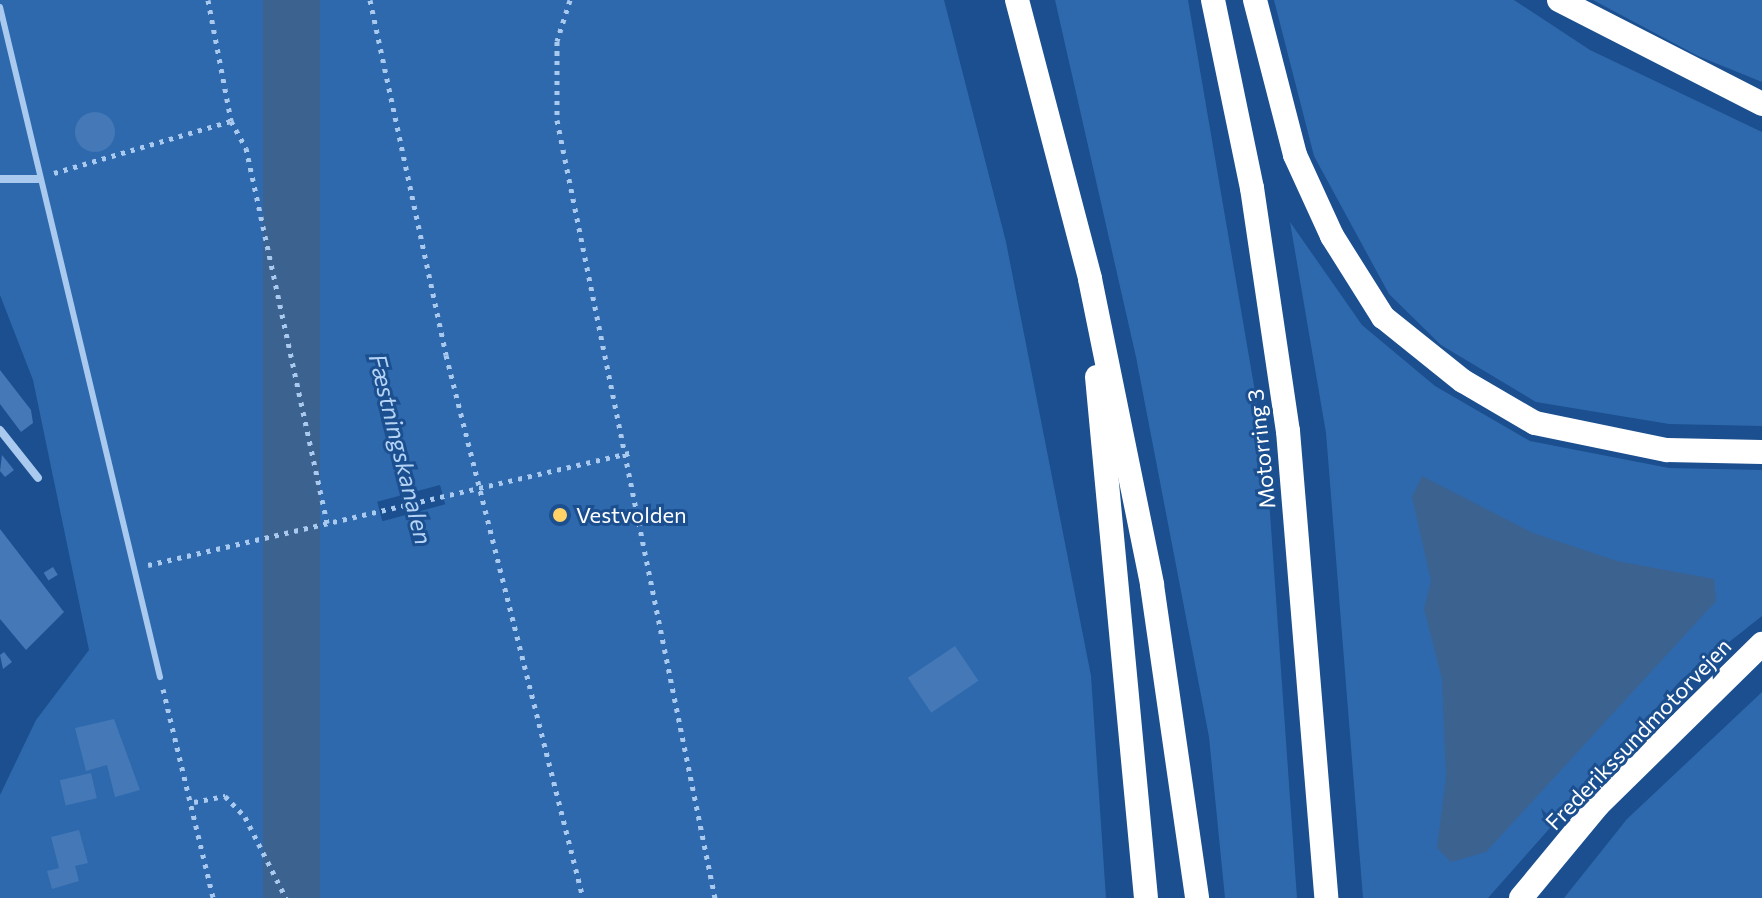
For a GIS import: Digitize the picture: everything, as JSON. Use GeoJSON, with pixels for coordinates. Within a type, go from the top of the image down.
{"type":"FeatureCollection","features":[{"type":"Feature","properties":{"kind":"highway"},"geometry":{"type":"LineString","coordinates":[[1017,0],[1090,279],[1152,585],[1197,898]]}},
{"type":"Feature","properties":{"kind":"highway","name":"Motorring 3"},"geometry":{"type":"LineString","coordinates":[[1213,0],[1252,188],[1288,431],[1326,898]]}},
{"type":"Feature","properties":{"kind":"highway"},"geometry":{"type":"LineString","coordinates":[[1255,0],[1295,155],[1332,236],[1383,317],[1463,381],[1535,423],[1667,450],[1762,452]]}},
{"type":"Feature","properties":{"kind":"highway"},"geometry":{"type":"LineString","coordinates":[[1559,0],[1762,104]]}},
{"type":"Feature","properties":{"kind":"highway"},"geometry":{"type":"LineString","coordinates":[[1090,279],[1108,546],[1146,898]]}},
{"type":"Feature","properties":{"kind":"highway","name":"Frederikssundmotorvejen"},"geometry":{"type":"LineString","coordinates":[[1521,898],[1598,805],[1762,644]]}},
{"type":"Feature","properties":{"kind":"street"},"geometry":{"type":"LineString","coordinates":[[0,179],[38,179]]}},
{"type":"Feature","properties":{"kind":"street"},"geometry":{"type":"LineString","coordinates":[[0,430],[38,478]]}},
{"type":"Feature","properties":{"kind":"lane"},"geometry":{"type":"LineString","coordinates":[[0,7],[38,179],[160,677]]}},
{"type":"Feature","properties":{"kind":"path"},"geometry":{"type":"LineString","coordinates":[[208,0],[231,121],[246,148],[327,523]]}},
{"type":"Feature","properties":{"kind":"path"},"geometry":{"type":"LineString","coordinates":[[370,0],[446,355],[484,485],[583,898]]}},
{"type":"Feature","properties":{"kind":"path"},"geometry":{"type":"LineString","coordinates":[[570,0],[557,41],[557,120],[630,453],[715,898]]}},
{"type":"Feature","properties":{"kind":"path"},"geometry":{"type":"LineString","coordinates":[[38,179],[231,121]]}},
{"type":"Feature","properties":{"kind":"path"},"geometry":{"type":"LineString","coordinates":[[134,569],[630,453]]}},
{"type":"Feature","properties":{"kind":"path"},"geometry":{"type":"LineString","coordinates":[[160,677],[194,802],[213,898]]}},
{"type":"Feature","properties":{"kind":"path"},"geometry":{"type":"LineString","coordinates":[[194,802],[225,796],[245,817],[286,898]]}},
{"type":"Feature","properties":{"kind":"shaded area","name":"Vestvolden"},"geometry":{"type":"Polygon","coordinates":[[[0,0],[944,0],[1006,242],[1091,676],[1106,898],[0,898],[0,795],[36,720],[89,650],[33,380],[0,295],[0,0]]]}},
{"type":"Feature","properties":{"kind":"shaded area"},"geometry":{"type":"Polygon","coordinates":[[[1055,0],[1188,0],[1266,456],[1297,898],[1225,898],[1209,737],[1136,357],[1055,0]]]}},
{"type":"Feature","properties":{"kind":"shaded area"},"geometry":{"type":"Polygon","coordinates":[[[1274,0],[1514,0],[1590,50],[1762,132],[1762,426],[1669,424],[1536,402],[1441,345],[1389,294],[1314,156],[1274,0]]]}},
{"type":"Feature","properties":{"kind":"shaded area"},"geometry":{"type":"Polygon","coordinates":[[[1593,0],[1762,0],[1762,82],[1698,56],[1593,0]]]}},
{"type":"Feature","properties":{"kind":"shaded area"},"geometry":{"type":"Polygon","coordinates":[[[1290,222],[1362,325],[1435,386],[1530,441],[1669,468],[1762,470],[1762,616],[1681,680],[1488,898],[1363,898],[1326,433],[1290,222]]]}},
{"type":"Feature","properties":{"kind":"shaded area"},"geometry":{"type":"Polygon","coordinates":[[[1762,692],[1762,898],[1564,898],[1627,819],[1762,692]]]}},
{"type":"Feature","properties":{"kind":"water"},"geometry":{"type":"Polygon","coordinates":[[[263,0],[320,0],[320,898],[263,898],[263,0]]]}},
{"type":"Feature","properties":{"kind":"water"},"geometry":{"type":"Polygon","coordinates":[[[1422,476],[1533,533],[1617,561],[1714,579],[1716,601],[1486,852],[1451,862],[1437,848],[1446,777],[1442,679],[1424,609],[1431,581],[1412,497],[1422,476]]]}},
{"type":"Feature","properties":{"kind":"pier"},"geometry":{"type":"Polygon","coordinates":[[[440,485],[445,504],[382,521],[377,502],[440,485]]]}},
{"type":"Feature","properties":{"kind":"building"},"geometry":{"type":"Polygon","coordinates":[[[95,112],[109,118],[115,132],[109,146],[95,152],[81,146],[75,132],[81,118],[95,112]]]}},
{"type":"Feature","properties":{"kind":"building"},"geometry":{"type":"Polygon","coordinates":[[[0,370],[31,410],[33,423],[21,432],[0,404],[0,370]]]}},
{"type":"Feature","properties":{"kind":"building"},"geometry":{"type":"Polygon","coordinates":[[[2,455],[14,470],[5,477],[0,471],[2,455]]]}},
{"type":"Feature","properties":{"kind":"building"},"geometry":{"type":"Polygon","coordinates":[[[0,529],[64,612],[26,650],[0,619],[0,529]]]}},
{"type":"Feature","properties":{"kind":"building"},"geometry":{"type":"Polygon","coordinates":[[[53,567],[58,575],[48,580],[44,573],[53,567]]]}},
{"type":"Feature","properties":{"kind":"building"},"geometry":{"type":"Polygon","coordinates":[[[955,646],[978,681],[931,713],[908,678],[955,646]]]}},
{"type":"Feature","properties":{"kind":"building"},"geometry":{"type":"Polygon","coordinates":[[[4,652],[12,662],[3,669],[0,655],[4,652]]]}},
{"type":"Feature","properties":{"kind":"building"},"geometry":{"type":"Polygon","coordinates":[[[114,719],[140,790],[115,797],[107,765],[86,771],[75,728],[114,719]]]}},
{"type":"Feature","properties":{"kind":"building"},"geometry":{"type":"Polygon","coordinates":[[[91,773],[97,798],[66,806],[60,780],[91,773]]]}},
{"type":"Feature","properties":{"kind":"building"},"geometry":{"type":"Polygon","coordinates":[[[79,830],[88,863],[75,866],[79,881],[52,889],[47,871],[59,868],[51,837],[79,830]]]}},
{"type":"Feature","properties":{"kind":"place","name":"Vestvolden"},"geometry":{"type":"Point","coordinates":[560,515]}},
{"type":"Feature","properties":{"kind":"water label","name":"Fæstningskanalen"},"geometry":{"type":"Point","coordinates":[401,449]}}]}
